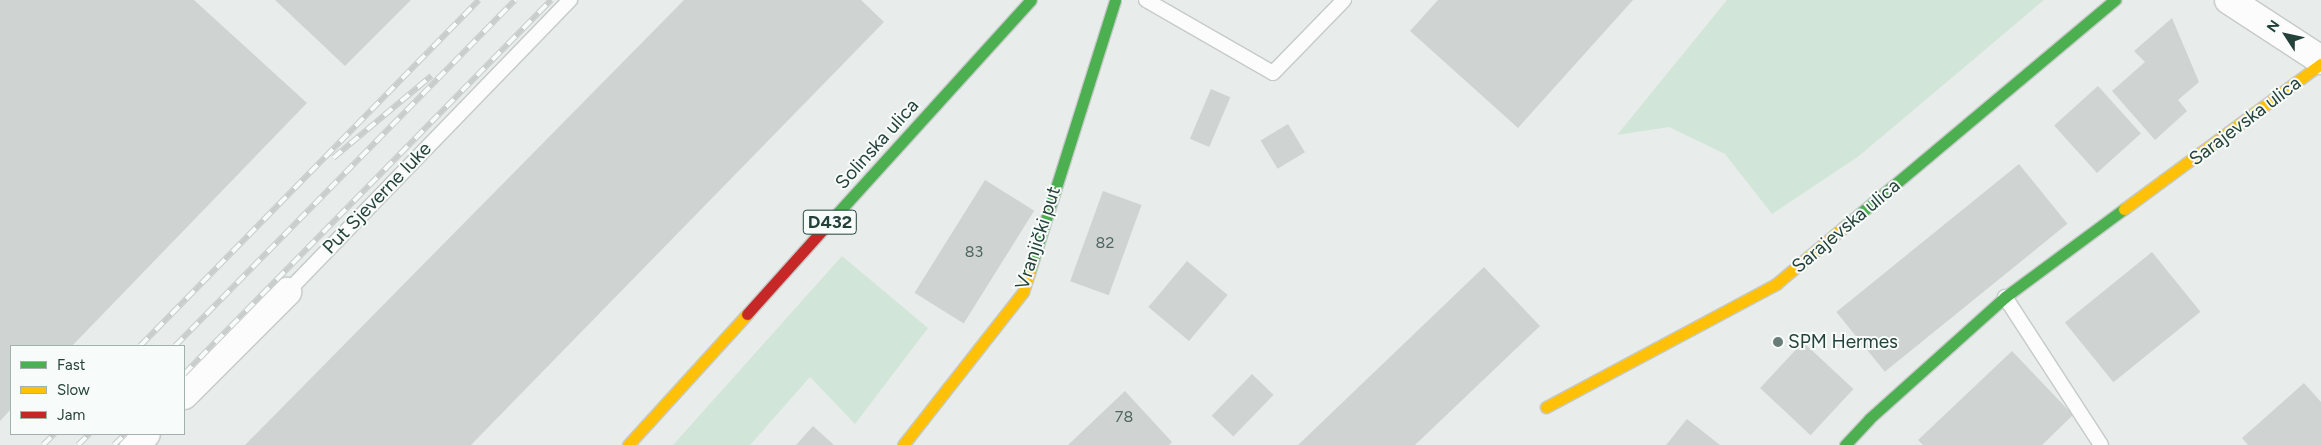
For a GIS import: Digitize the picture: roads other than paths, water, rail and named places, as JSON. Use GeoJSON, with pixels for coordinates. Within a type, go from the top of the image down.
{"type":"FeatureCollection","features":[{"type":"Feature","properties":{"kind":"street","name":"Solinska ulica"},"geometry":{"type":"LineString","coordinates":[[628,445],[1031,0]]}},
{"type":"Feature","properties":{"kind":"street","name":"Vranjički put"},"geometry":{"type":"LineString","coordinates":[[903,445],[1023,292],[1115,0]]}},
{"type":"Feature","properties":{"kind":"street","name":"Sarajevska ulica"},"geometry":{"type":"LineString","coordinates":[[1546,407],[1776,284],[2115,0]]}},
{"type":"Feature","properties":{"kind":"street","name":"Sarajevska ulica"},"geometry":{"type":"LineString","coordinates":[[1845,445],[1869,419],[2005,297],[2321,62],[2229,0]]}},
{"type":"Feature","properties":{"kind":"street","name":"Put Sjeverne luke"},"geometry":{"type":"LineString","coordinates":[[185,394],[287,292]]}},
{"type":"Feature","properties":{"kind":"street"},"geometry":{"type":"LineString","coordinates":[[134,445],[145,435]]}},
{"type":"Feature","properties":{"kind":"lane","name":"Put Sjeverne luke"},"geometry":{"type":"LineString","coordinates":[[287,292],[570,0]]}},
{"type":"Feature","properties":{"kind":"lane"},"geometry":{"type":"LineString","coordinates":[[1146,0],[1273,73],[1344,0]]}},
{"type":"Feature","properties":{"kind":"lane"},"geometry":{"type":"LineString","coordinates":[[2005,297],[2101,445]]}},
{"type":"Feature","properties":{"kind":"railway"},"geometry":{"type":"LineString","coordinates":[[141,345],[479,0]]}},
{"type":"Feature","properties":{"kind":"railway"},"geometry":{"type":"LineString","coordinates":[[176,345],[515,0]]}},
{"type":"Feature","properties":{"kind":"railway"},"geometry":{"type":"LineString","coordinates":[[185,373],[551,0]]}},
{"type":"Feature","properties":{"kind":"railway"},"geometry":{"type":"LineString","coordinates":[[333,158],[431,76]]}},
{"type":"Feature","properties":{"kind":"railway"},"geometry":{"type":"LineString","coordinates":[[43,445],[53,435]]}},
{"type":"Feature","properties":{"kind":"railway"},"geometry":{"type":"LineString","coordinates":[[78,445],[88,435]]}},
{"type":"Feature","properties":{"kind":"railway"},"geometry":{"type":"LineString","coordinates":[[114,445],[124,435]]}},
{"type":"Feature","properties":{"kind":"place","name":"SPM Hermes"},"geometry":{"type":"Point","coordinates":[1778,342]}}]}
